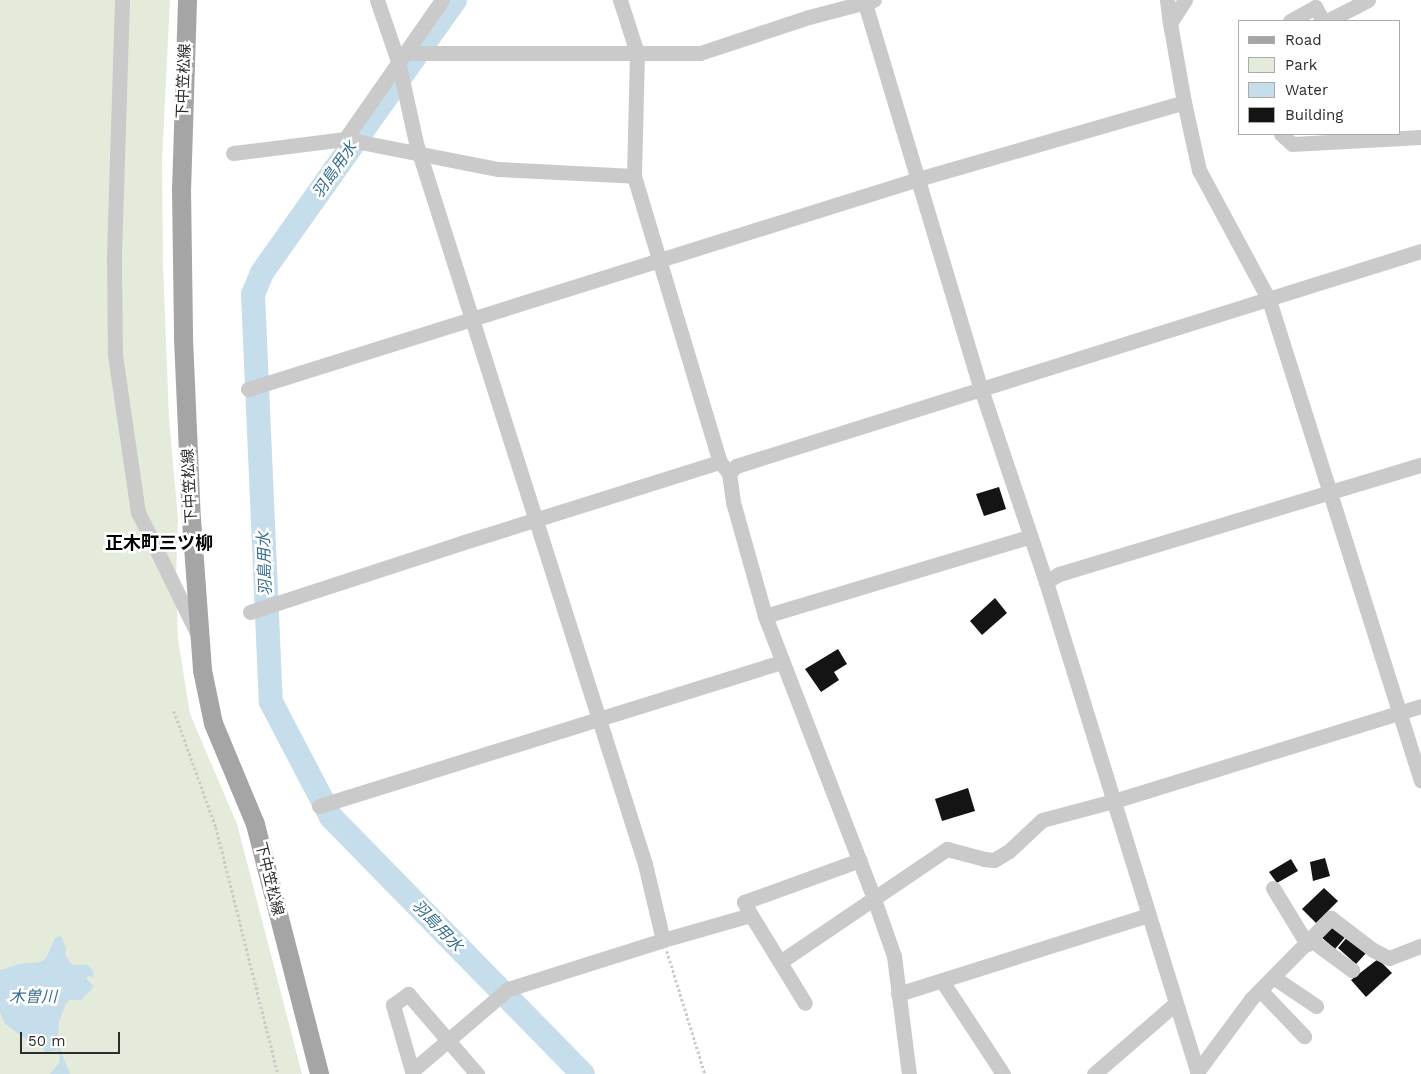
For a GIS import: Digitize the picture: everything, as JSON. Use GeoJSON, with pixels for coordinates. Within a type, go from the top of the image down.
{"type":"FeatureCollection","features":[{"type":"Feature","properties":{"kind":"main road","name":"下中笠松線"},"geometry":{"type":"LineString","coordinates":[[187,0],[181,188],[183,338],[191,519],[202,670],[213,724],[254,824],[319,1074]]}},
{"type":"Feature","properties":{"kind":"street"},"geometry":{"type":"LineString","coordinates":[[122,0],[114,260],[115,355],[138,512],[200,639]]}},
{"type":"Feature","properties":{"kind":"street"},"geometry":{"type":"LineString","coordinates":[[376,0],[401,57],[404,86],[419,154],[645,864],[663,940]]}},
{"type":"Feature","properties":{"kind":"street"},"geometry":{"type":"LineString","coordinates":[[345,139],[442,0]]}},
{"type":"Feature","properties":{"kind":"street"},"geometry":{"type":"LineString","coordinates":[[620,0],[637,53],[634,176],[724,468],[765,616],[781,662],[860,860],[894,956],[909,1074]]}},
{"type":"Feature","properties":{"kind":"street"},"geometry":{"type":"LineString","coordinates":[[1167,0],[1184,102],[1199,170],[1269,300],[1421,781]]}},
{"type":"Feature","properties":{"kind":"street"},"geometry":{"type":"LineString","coordinates":[[1170,23],[1185,0]]}},
{"type":"Feature","properties":{"kind":"street"},"geometry":{"type":"LineString","coordinates":[[1329,20],[1368,0]]}},
{"type":"Feature","properties":{"kind":"street"},"geometry":{"type":"LineString","coordinates":[[401,57],[423,52],[700,53],[809,17],[868,1],[918,179],[981,389],[1029,537],[1046,582],[1197,1073]]}},
{"type":"Feature","properties":{"kind":"street"},"geometry":{"type":"LineString","coordinates":[[1292,20],[1315,7],[1322,20]]}},
{"type":"Feature","properties":{"kind":"street"},"geometry":{"type":"LineString","coordinates":[[248,389],[918,179],[1184,102]]}},
{"type":"Feature","properties":{"kind":"street"},"geometry":{"type":"LineString","coordinates":[[1282,135],[1292,144],[1421,137]]}},
{"type":"Feature","properties":{"kind":"street"},"geometry":{"type":"LineString","coordinates":[[232,153],[345,139],[498,169],[634,176]]}},
{"type":"Feature","properties":{"kind":"street"},"geometry":{"type":"LineString","coordinates":[[250,612],[535,520],[736,466],[1421,251]]}},
{"type":"Feature","properties":{"kind":"street"},"geometry":{"type":"LineString","coordinates":[[1046,582],[1059,574],[1421,465]]}},
{"type":"Feature","properties":{"kind":"street"},"geometry":{"type":"LineString","coordinates":[[765,616],[1029,537]]}},
{"type":"Feature","properties":{"kind":"street"},"geometry":{"type":"LineString","coordinates":[[319,806],[781,662]]}},
{"type":"Feature","properties":{"kind":"street"},"geometry":{"type":"LineString","coordinates":[[780,962],[947,849],[994,860],[1009,851],[1042,820],[1114,801],[1421,706]]}},
{"type":"Feature","properties":{"kind":"street"},"geometry":{"type":"LineString","coordinates":[[805,1003],[744,902],[860,860]]}},
{"type":"Feature","properties":{"kind":"street"},"geometry":{"type":"LineString","coordinates":[[1273,888],[1309,942],[1352,970]]}},
{"type":"Feature","properties":{"kind":"street"},"geometry":{"type":"LineString","coordinates":[[477,1074],[447,1040],[408,994],[393,1005],[413,1072],[447,1040],[497,1001],[508,990],[663,940],[751,915]]}},
{"type":"Feature","properties":{"kind":"street"},"geometry":{"type":"LineString","coordinates":[[898,994],[1149,915]]}},
{"type":"Feature","properties":{"kind":"street"},"geometry":{"type":"LineString","coordinates":[[1197,1073],[1251,999],[1331,918],[1373,950],[1389,958],[1421,946]]}},
{"type":"Feature","properties":{"kind":"street"},"geometry":{"type":"LineString","coordinates":[[1273,977],[1316,1006]]}},
{"type":"Feature","properties":{"kind":"street"},"geometry":{"type":"LineString","coordinates":[[942,981],[1003,1074]]}},
{"type":"Feature","properties":{"kind":"street"},"geometry":{"type":"LineString","coordinates":[[1260,990],[1304,1036]]}},
{"type":"Feature","properties":{"kind":"street"},"geometry":{"type":"LineString","coordinates":[[1094,1074],[1176,1003]]}},
{"type":"Feature","properties":{"kind":"path"},"geometry":{"type":"LineString","coordinates":[[174,711],[216,828],[278,1074]]}},
{"type":"Feature","properties":{"kind":"path"},"geometry":{"type":"LineString","coordinates":[[663,940],[705,1074]]}},
{"type":"Feature","properties":{"kind":"green space"},"geometry":{"type":"Polygon","coordinates":[[[0,0],[170,0],[162,161],[163,265],[169,418],[178,519],[176,580],[178,639],[190,714],[237,824],[302,1074],[0,1074],[0,0]]]}},
{"type":"Feature","properties":{"kind":"water","name":"木曽川"},"geometry":{"type":"Polygon","coordinates":[[[61,935],[66,949],[65,955],[72,965],[88,965],[94,972],[93,977],[89,976],[86,978],[94,987],[81,1000],[70,1000],[66,1003],[59,1022],[58,1034],[62,1054],[70,1074],[50,1074],[59,1063],[60,1057],[57,1050],[46,1053],[35,1037],[27,1040],[5,1024],[0,1012],[0,970],[20,964],[41,962],[46,958],[55,938],[61,935]]]}},
{"type":"Feature","properties":{"kind":"building"},"geometry":{"type":"Polygon","coordinates":[[[999,487],[1006,509],[984,516],[976,494],[999,487]]]}},
{"type":"Feature","properties":{"kind":"building"},"geometry":{"type":"Polygon","coordinates":[[[995,598],[1007,613],[982,635],[970,621],[995,598]]]}},
{"type":"Feature","properties":{"kind":"building"},"geometry":{"type":"Polygon","coordinates":[[[838,649],[847,664],[834,672],[839,680],[821,692],[805,669],[838,649]]]}},
{"type":"Feature","properties":{"kind":"building"},"geometry":{"type":"Polygon","coordinates":[[[968,788],[975,811],[942,821],[935,799],[968,788]]]}},
{"type":"Feature","properties":{"kind":"building"},"geometry":{"type":"Polygon","coordinates":[[[1325,858],[1330,876],[1313,881],[1310,862],[1325,858]]]}},
{"type":"Feature","properties":{"kind":"building"},"geometry":{"type":"Polygon","coordinates":[[[1291,859],[1298,871],[1277,883],[1269,872],[1291,859]]]}},
{"type":"Feature","properties":{"kind":"building"},"geometry":{"type":"Polygon","coordinates":[[[1324,888],[1338,901],[1316,923],[1302,909],[1324,888]]]}},
{"type":"Feature","properties":{"kind":"building"},"geometry":{"type":"Polygon","coordinates":[[[1331,925],[1347,935],[1335,949],[1320,936],[1331,925]]]}},
{"type":"Feature","properties":{"kind":"building"},"geometry":{"type":"Polygon","coordinates":[[[1348,936],[1368,951],[1356,964],[1338,948],[1348,936]]]}},
{"type":"Feature","properties":{"kind":"building"},"geometry":{"type":"Polygon","coordinates":[[[1378,959],[1392,973],[1366,997],[1351,980],[1378,959]]]}},
{"type":"Feature","properties":{"kind":"waterway","name":"羽島用水"},"geometry":{"type":"LineString","coordinates":[[455,0],[262,273],[253,294],[271,702],[331,817],[583,1074]]}},
{"type":"Feature","properties":{"kind":"district","name":"正木町三ツ柳"},"geometry":{"type":"Point","coordinates":[159,543]}}]}
